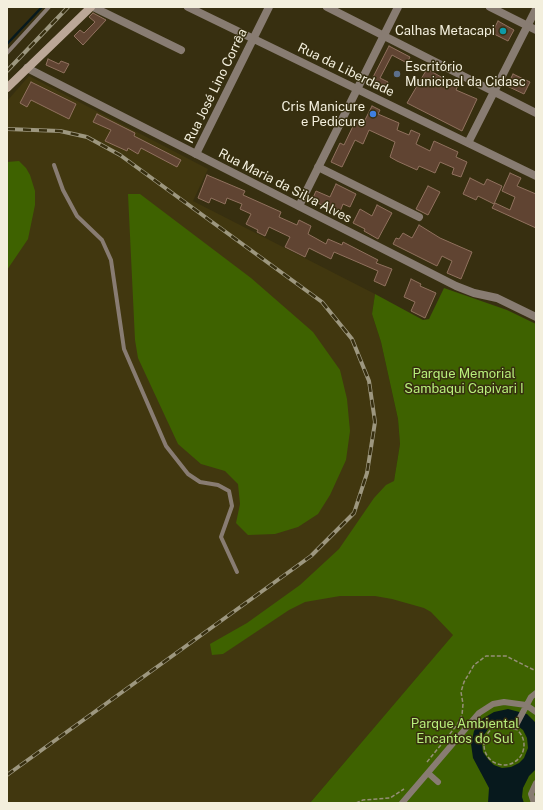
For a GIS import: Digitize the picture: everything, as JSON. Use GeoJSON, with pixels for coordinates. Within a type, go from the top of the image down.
{"type":"FeatureCollection","features":[{"type":"Feature","properties":{"kind":"main road"},"geometry":{"type":"LineString","coordinates":[[7,88],[92,7]]}},
{"type":"Feature","properties":{"kind":"street"},"geometry":{"type":"LineString","coordinates":[[92,7],[181,50]]}},
{"type":"Feature","properties":{"kind":"street","name":"Rua da Liberdade"},"geometry":{"type":"LineString","coordinates":[[188,7],[536,176]]}},
{"type":"Feature","properties":{"kind":"street","name":"Rua José Lino Corrêa"},"geometry":{"type":"LineString","coordinates":[[196,154],[269,7]]}},
{"type":"Feature","properties":{"kind":"street"},"geometry":{"type":"LineString","coordinates":[[327,7],[536,113]]}},
{"type":"Feature","properties":{"kind":"street"},"geometry":{"type":"LineString","coordinates":[[298,206],[398,7]]}},
{"type":"Feature","properties":{"kind":"street"},"geometry":{"type":"LineString","coordinates":[[490,7],[536,30]]}},
{"type":"Feature","properties":{"kind":"street"},"geometry":{"type":"LineString","coordinates":[[468,143],[536,9]]}},
{"type":"Feature","properties":{"kind":"street","name":"Rua Maria da Silva Alves"},"geometry":{"type":"LineString","coordinates":[[27,68],[456,286],[474,293],[497,298],[536,318]]}},
{"type":"Feature","properties":{"kind":"street"},"geometry":{"type":"LineString","coordinates":[[318,167],[419,217]]}},
{"type":"Feature","properties":{"kind":"street"},"geometry":{"type":"LineString","coordinates":[[515,727],[525,708],[536,693]]}},
{"type":"Feature","properties":{"kind":"street"},"geometry":{"type":"LineString","coordinates":[[402,803],[478,713],[493,704],[517,702],[525,708],[536,712]]}},
{"type":"Feature","properties":{"kind":"street"},"geometry":{"type":"LineString","coordinates":[[428,773],[438,782]]}},
{"type":"Feature","properties":{"kind":"street"},"geometry":{"type":"LineString","coordinates":[[534,803],[531,794],[536,783]]}},
{"type":"Feature","properties":{"kind":"lane"},"geometry":{"type":"LineString","coordinates":[[7,53],[49,7]]}},
{"type":"Feature","properties":{"kind":"lane"},"geometry":{"type":"LineString","coordinates":[[54,165],[63,190],[77,216],[102,240],[111,260],[124,349],[166,446],[188,474],[200,482],[218,485],[229,492],[232,506],[221,538],[237,572]]}},
{"type":"Feature","properties":{"kind":"path"},"geometry":{"type":"LineString","coordinates":[[425,765],[457,725],[462,715],[463,704],[461,692],[464,682],[474,665],[486,656],[506,656],[536,671]]}},
{"type":"Feature","properties":{"kind":"path"},"geometry":{"type":"LineString","coordinates":[[499,725],[515,727],[521,733],[524,740],[525,748],[522,755],[517,761],[510,765],[502,765],[494,762],[488,757],[485,750],[484,742],[487,734],[492,728],[499,725]]}},
{"type":"Feature","properties":{"kind":"path"},"geometry":{"type":"LineString","coordinates":[[356,803],[363,800],[390,798],[406,788]]}},
{"type":"Feature","properties":{"kind":"shaded area"},"geometry":{"type":"Polygon","coordinates":[[[29,76],[208,169],[193,201],[375,294],[372,314],[381,342],[398,419],[400,444],[394,481],[536,538],[310,803],[7,803],[7,101],[29,76]]]}},
{"type":"Feature","properties":{"kind":"shaded area"},"geometry":{"type":"Polygon","coordinates":[[[508,709],[527,714],[536,723],[536,769],[529,776],[523,788],[522,797],[524,803],[488,803],[489,788],[473,758],[471,744],[474,731],[482,719],[494,712],[508,709]],[[505,722],[497,723],[489,728],[484,735],[482,744],[483,752],[494,765],[502,768],[511,767],[519,763],[524,758],[528,748],[527,738],[523,730],[515,724],[505,722]]]}},
{"type":"Feature","properties":{"kind":"green space"},"geometry":{"type":"Polygon","coordinates":[[[19,161],[30,175],[35,191],[35,205],[28,239],[7,270],[7,162],[19,161]]]}},
{"type":"Feature","properties":{"kind":"green space"},"geometry":{"type":"Polygon","coordinates":[[[128,194],[140,194],[251,278],[313,332],[340,370],[347,399],[350,431],[346,460],[330,495],[318,514],[298,527],[275,534],[248,535],[236,523],[240,504],[238,484],[225,471],[201,464],[178,444],[138,358],[135,340],[128,194]]]}},
{"type":"Feature","properties":{"kind":"green space"},"geometry":{"type":"Polygon","coordinates":[[[444,288],[507,310],[536,324],[536,803],[310,803],[453,635],[431,612],[424,608],[375,596],[340,596],[305,602],[289,610],[223,654],[212,655],[210,644],[247,623],[300,585],[339,549],[374,498],[386,485],[394,481],[400,444],[398,419],[381,342],[372,314],[375,294],[423,320],[429,319],[444,288]]]}},
{"type":"Feature","properties":{"kind":"building"},"geometry":{"type":"Polygon","coordinates":[[[93,13],[106,20],[83,45],[74,36],[80,30],[84,33],[95,22],[89,17],[93,13]]]}},
{"type":"Feature","properties":{"kind":"building","name":"Calhas Metacapi"},"geometry":{"type":"Polygon","coordinates":[[[498,21],[514,30],[508,41],[492,33],[498,21]]]}},
{"type":"Feature","properties":{"kind":"building"},"geometry":{"type":"Polygon","coordinates":[[[389,46],[410,57],[407,63],[392,55],[380,78],[388,82],[384,90],[370,83],[389,46]]]}},
{"type":"Feature","properties":{"kind":"building"},"geometry":{"type":"Polygon","coordinates":[[[48,59],[59,64],[61,61],[69,64],[64,73],[46,65],[48,59]]]}},
{"type":"Feature","properties":{"kind":"building"},"geometry":{"type":"Polygon","coordinates":[[[427,69],[450,82],[451,80],[459,83],[456,90],[477,99],[462,131],[407,103],[427,69]]]}},
{"type":"Feature","properties":{"kind":"building"},"geometry":{"type":"Polygon","coordinates":[[[513,74],[530,82],[524,94],[507,86],[513,74]]]}},
{"type":"Feature","properties":{"kind":"building"},"geometry":{"type":"Polygon","coordinates":[[[31,82],[76,104],[69,119],[31,100],[27,107],[20,103],[31,82]]]}},
{"type":"Feature","properties":{"kind":"building"},"geometry":{"type":"Polygon","coordinates":[[[372,106],[380,110],[378,114],[399,123],[397,130],[409,135],[411,130],[420,134],[416,144],[430,151],[434,141],[458,152],[456,157],[467,162],[461,177],[452,174],[454,168],[440,162],[435,173],[419,166],[417,170],[397,161],[390,157],[395,142],[369,130],[363,144],[355,140],[342,167],[331,162],[340,143],[344,145],[355,122],[362,126],[372,106]]]}},
{"type":"Feature","properties":{"kind":"building"},"geometry":{"type":"Polygon","coordinates":[[[97,114],[135,133],[134,136],[181,160],[177,167],[141,148],[138,154],[128,148],[127,151],[105,141],[111,130],[93,122],[97,114]]]}},
{"type":"Feature","properties":{"kind":"building"},"geometry":{"type":"Polygon","coordinates":[[[510,173],[521,178],[517,186],[536,194],[536,228],[492,208],[495,203],[510,210],[515,197],[502,191],[510,173]]]}},
{"type":"Feature","properties":{"kind":"building"},"geometry":{"type":"Polygon","coordinates":[[[207,175],[245,191],[243,195],[281,212],[279,217],[297,225],[299,220],[311,226],[308,234],[326,244],[328,239],[342,245],[343,242],[378,260],[376,263],[392,269],[385,286],[374,281],[378,271],[334,252],[331,259],[309,248],[305,257],[285,247],[290,237],[269,227],[265,236],[257,232],[258,230],[246,224],[251,214],[240,209],[242,204],[227,198],[225,204],[211,198],[209,203],[198,198],[207,175]]]}},
{"type":"Feature","properties":{"kind":"building"},"geometry":{"type":"Polygon","coordinates":[[[470,178],[484,185],[487,179],[502,186],[494,204],[478,196],[476,200],[463,194],[470,178]]]}},
{"type":"Feature","properties":{"kind":"building"},"geometry":{"type":"Polygon","coordinates":[[[336,184],[356,194],[350,207],[343,204],[339,214],[312,200],[316,191],[330,197],[336,184]]]}},
{"type":"Feature","properties":{"kind":"building"},"geometry":{"type":"Polygon","coordinates":[[[428,186],[440,192],[428,215],[416,209],[428,186]]]}},
{"type":"Feature","properties":{"kind":"building"},"geometry":{"type":"Polygon","coordinates":[[[377,205],[392,213],[378,239],[364,231],[365,229],[353,223],[360,209],[372,216],[377,205]]]}},
{"type":"Feature","properties":{"kind":"building"},"geometry":{"type":"Polygon","coordinates":[[[419,225],[440,238],[472,252],[461,279],[447,273],[452,261],[442,256],[437,266],[393,244],[396,238],[399,239],[403,233],[412,238],[419,225]]]}},
{"type":"Feature","properties":{"kind":"building"},"geometry":{"type":"Polygon","coordinates":[[[411,279],[421,284],[420,286],[436,293],[425,318],[411,311],[415,302],[404,297],[411,279]]]}},
{"type":"Feature","properties":{"kind":"waterway"},"geometry":{"type":"LineString","coordinates":[[7,44],[42,7]]}},
{"type":"Feature","properties":{"kind":"railway"},"geometry":{"type":"LineString","coordinates":[[7,71],[68,7]]}},
{"type":"Feature","properties":{"kind":"railway"},"geometry":{"type":"LineString","coordinates":[[7,129],[60,131],[87,137],[120,155],[322,302],[352,339],[369,381],[375,422],[367,473],[354,513],[311,556],[7,775]]}},
{"type":"Feature","properties":{"kind":"place","name":"Calhas Metacapi"},"geometry":{"type":"Point","coordinates":[503,31]}},
{"type":"Feature","properties":{"kind":"place","name":"Escritório Municipal da Cidasc"},"geometry":{"type":"Point","coordinates":[397,74]}},
{"type":"Feature","properties":{"kind":"place","name":"Cris Manicure e Pedicure"},"geometry":{"type":"Point","coordinates":[373,114]}},
{"type":"Feature","properties":{"kind":"park label","name":"Parque Memorial Sambaqui Capivari I"},"geometry":{"type":"Point","coordinates":[464,382]}},
{"type":"Feature","properties":{"kind":"park label","name":"Parque Ambiental Encantos do Sul"},"geometry":{"type":"Point","coordinates":[465,732]}}]}
